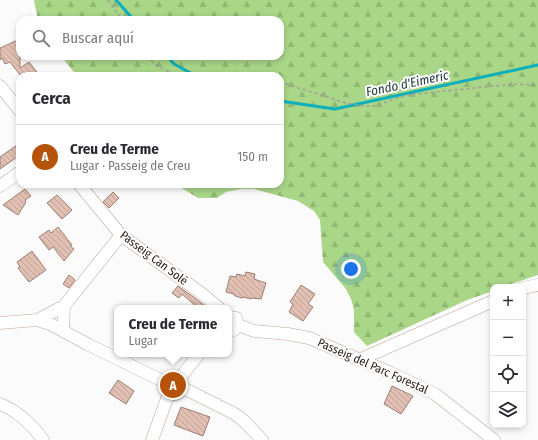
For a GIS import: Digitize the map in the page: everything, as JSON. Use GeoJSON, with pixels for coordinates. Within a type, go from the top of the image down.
{"type":"FeatureCollection","features":[{"type":"Feature","properties":{"kind":"street"},"geometry":{"type":"LineString","coordinates":[[0,86],[16,106]]}},
{"type":"Feature","properties":{"kind":"street"},"geometry":{"type":"LineString","coordinates":[[0,186],[16,175]]}},
{"type":"Feature","properties":{"kind":"street","name":"Passeig Can Solé"},"geometry":{"type":"LineString","coordinates":[[83,188],[121,235],[216,305]]}},
{"type":"Feature","properties":{"kind":"street"},"geometry":{"type":"LineString","coordinates":[[37,320],[64,306],[121,235]]}},
{"type":"Feature","properties":{"kind":"street"},"geometry":{"type":"LineString","coordinates":[[526,287],[538,284]]}},
{"type":"Feature","properties":{"kind":"street"},"geometry":{"type":"LineString","coordinates":[[361,359],[490,302]]}},
{"type":"Feature","properties":{"kind":"street"},"geometry":{"type":"LineString","coordinates":[[63,331],[64,306]]}},
{"type":"Feature","properties":{"kind":"street"},"geometry":{"type":"LineString","coordinates":[[0,323],[37,320],[50,324],[168,388],[174,395],[180,393],[181,384],[197,357]]}},
{"type":"Feature","properties":{"kind":"street","name":"Passeig del Parc Forestal"},"geometry":{"type":"LineString","coordinates":[[232,324],[254,331],[288,334],[309,338],[361,359],[435,394],[494,440]]}},
{"type":"Feature","properties":{"kind":"street"},"geometry":{"type":"LineString","coordinates":[[181,384],[235,414],[244,421],[262,440]]}},
{"type":"Feature","properties":{"kind":"street"},"geometry":{"type":"LineString","coordinates":[[152,440],[168,388]]}},
{"type":"Feature","properties":{"kind":"street"},"geometry":{"type":"LineString","coordinates":[[0,404],[21,416],[43,440]]}},
{"type":"Feature","properties":{"kind":"path"},"geometry":{"type":"LineString","coordinates":[[108,0],[119,16]]}},
{"type":"Feature","properties":{"kind":"path"},"geometry":{"type":"LineString","coordinates":[[151,60],[160,68],[170,72]]}},
{"type":"Feature","properties":{"kind":"path"},"geometry":{"type":"LineString","coordinates":[[284,83],[346,103],[364,106],[374,106],[407,95],[513,84],[538,85]]}},
{"type":"Feature","properties":{"kind":"green space"},"geometry":{"type":"Polygon","coordinates":[[[34,0],[538,0],[538,275],[512,284],[490,284],[490,292],[467,300],[367,346],[354,332],[354,310],[346,289],[323,262],[320,220],[314,211],[298,201],[254,189],[241,189],[226,192],[217,198],[198,198],[182,188],[284,188],[284,72],[74,72],[64,60],[284,60],[284,16],[37,16],[34,0]]]}},
{"type":"Feature","properties":{"kind":"building"},"geometry":{"type":"Polygon","coordinates":[[[16,41],[16,60],[20,60],[20,68],[29,62],[37,72],[18,72],[10,62],[5,64],[2,58],[0,60],[0,48],[16,41]]]}},
{"type":"Feature","properties":{"kind":"building"},"geometry":{"type":"Polygon","coordinates":[[[16,146],[16,158],[0,169],[0,157],[16,146]]]}},
{"type":"Feature","properties":{"kind":"building"},"geometry":{"type":"Polygon","coordinates":[[[25,189],[31,196],[25,200],[26,202],[18,215],[3,205],[25,189]]]}},
{"type":"Feature","properties":{"kind":"building"},"geometry":{"type":"Polygon","coordinates":[[[113,192],[119,198],[109,208],[103,202],[113,192]]]}},
{"type":"Feature","properties":{"kind":"building"},"geometry":{"type":"Polygon","coordinates":[[[57,195],[72,210],[62,219],[47,203],[57,195]]]}},
{"type":"Feature","properties":{"kind":"building"},"geometry":{"type":"Polygon","coordinates":[[[58,227],[72,245],[70,246],[74,249],[64,261],[53,247],[49,250],[39,237],[49,230],[51,233],[58,227]]]}},
{"type":"Feature","properties":{"kind":"building"},"geometry":{"type":"Polygon","coordinates":[[[32,251],[46,270],[29,282],[18,268],[20,267],[17,262],[32,251]]]}},
{"type":"Feature","properties":{"kind":"building"},"geometry":{"type":"Polygon","coordinates":[[[246,272],[255,274],[254,279],[266,283],[261,299],[242,298],[226,292],[230,276],[236,277],[237,274],[245,276],[246,272]]]}},
{"type":"Feature","properties":{"kind":"building"},"geometry":{"type":"Polygon","coordinates":[[[69,275],[75,280],[69,288],[63,284],[69,275]]]}},
{"type":"Feature","properties":{"kind":"building"},"geometry":{"type":"Polygon","coordinates":[[[301,285],[315,294],[308,304],[313,307],[303,321],[289,312],[293,304],[290,302],[301,285]]]}},
{"type":"Feature","properties":{"kind":"building"},"geometry":{"type":"Polygon","coordinates":[[[178,286],[203,305],[195,305],[182,294],[179,298],[172,293],[178,286]]]}},
{"type":"Feature","properties":{"kind":"building"},"geometry":{"type":"Polygon","coordinates":[[[118,380],[134,391],[126,404],[109,393],[118,380]]]}},
{"type":"Feature","properties":{"kind":"building"},"geometry":{"type":"Polygon","coordinates":[[[392,386],[413,396],[401,414],[384,404],[392,386]]]}},
{"type":"Feature","properties":{"kind":"building"},"geometry":{"type":"Polygon","coordinates":[[[181,407],[210,417],[203,436],[174,425],[181,407]]]}},
{"type":"Feature","properties":{"kind":"waterway","name":"Fondo d'Eimeric"},"geometry":{"type":"LineString","coordinates":[[116,0],[130,16]]}},
{"type":"Feature","properties":{"kind":"waterway","name":"Fondo d'Eimeric"},"geometry":{"type":"LineString","coordinates":[[170,60],[174,64],[189,72]]}},
{"type":"Feature","properties":{"kind":"waterway","name":"Fondo d'Eimeric"},"geometry":{"type":"LineString","coordinates":[[284,102],[335,109],[538,65]]}},
{"type":"Feature","properties":{"kind":"place","name":"Creu de Terme"},"geometry":{"type":"Point","coordinates":[173,385]}}]}
